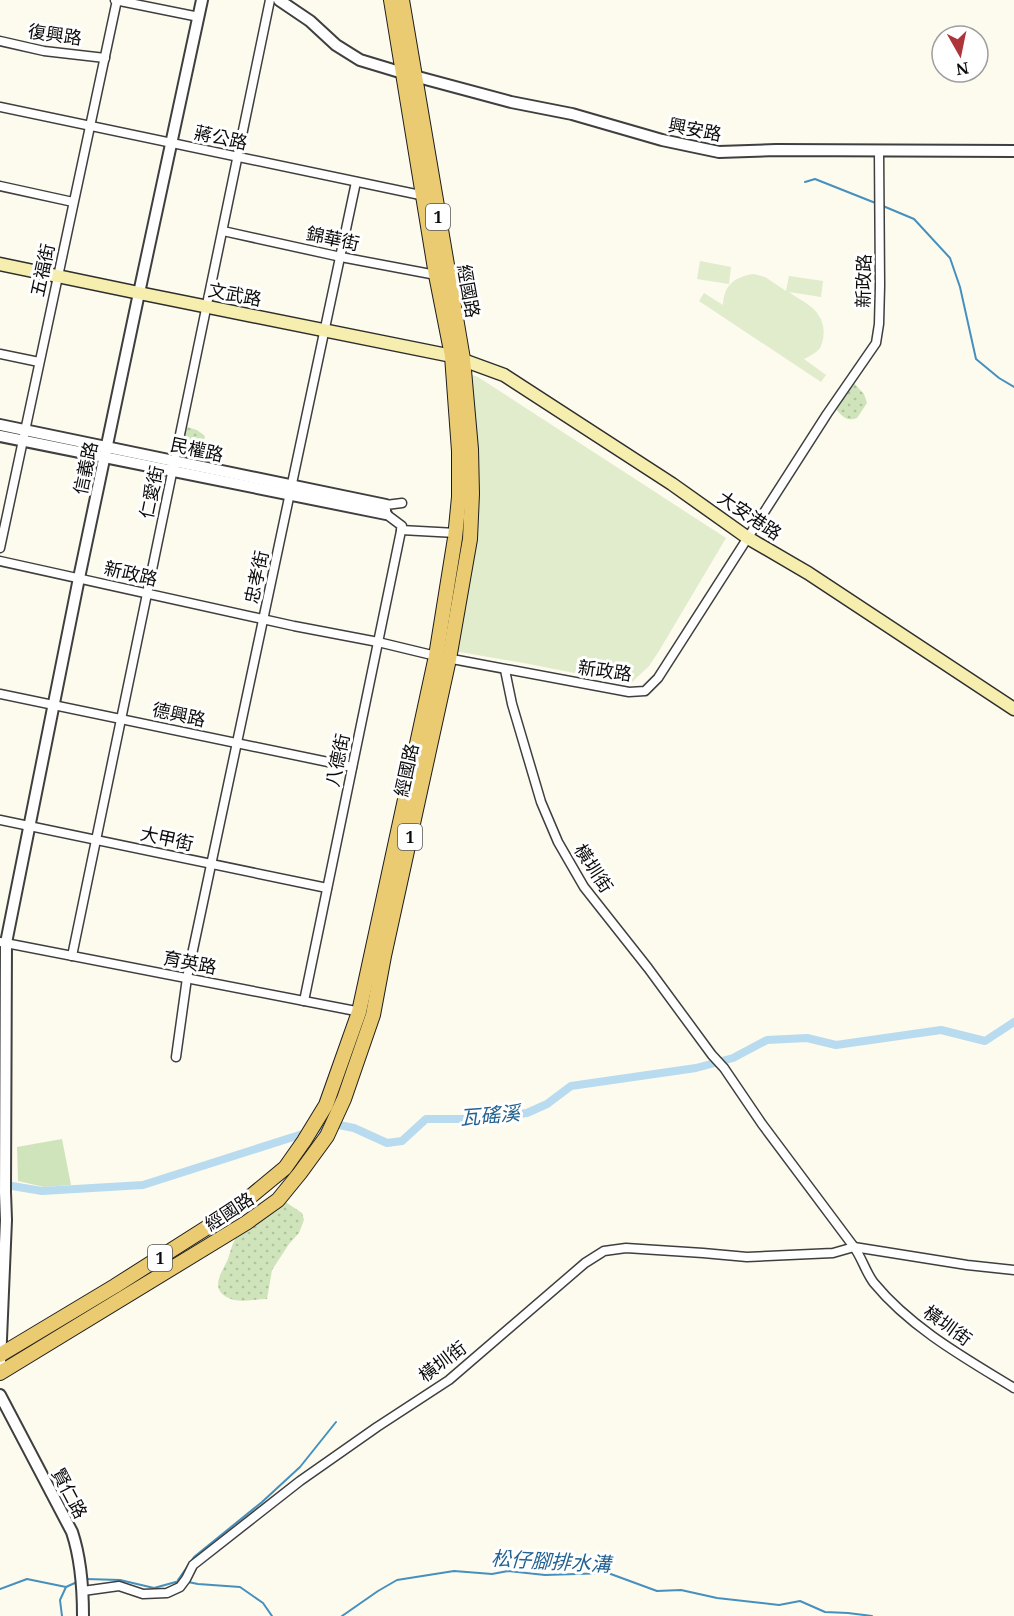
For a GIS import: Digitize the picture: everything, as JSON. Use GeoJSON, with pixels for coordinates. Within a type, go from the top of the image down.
{"type":"FeatureCollection","features":[{"type":"Feature","properties":{"kind":"main road","name":"經國路"},"geometry":{"type":"LineString","coordinates":[[0,1373],[236,1229],[278,1200],[327,1136],[344,1099],[386,944],[442,657],[470,539],[472,494],[471,449],[457,357],[408,74],[390,0]]}},
{"type":"Feature","properties":{"kind":"main road","name":"經國路"},"geometry":{"type":"LineString","coordinates":[[402,0],[408,74]]}},
{"type":"Feature","properties":{"kind":"main road","name":"經國路"},"geometry":{"type":"LineString","coordinates":[[429,195],[436,275],[457,357],[459,497],[442,657]]}},
{"type":"Feature","properties":{"kind":"main road","name":"文武路"},"geometry":{"type":"LineString","coordinates":[[0,264],[457,357]]}},
{"type":"Feature","properties":{"kind":"main road","name":"大安港路"},"geometry":{"type":"LineString","coordinates":[[457,357],[504,375],[672,484],[748,538],[818,580],[1014,709]]}},
{"type":"Feature","properties":{"kind":"main road","name":"經國路"},"geometry":{"type":"LineString","coordinates":[[0,1357],[233,1211],[285,1168],[326,1105],[366,1013]]}},
{"type":"Feature","properties":{"kind":"street"},"geometry":{"type":"LineString","coordinates":[[116,0],[198,17]]}},
{"type":"Feature","properties":{"kind":"street","name":"五福街"},"geometry":{"type":"LineString","coordinates":[[0,548],[116,0]]}},
{"type":"Feature","properties":{"kind":"street","name":"信義路"},"geometry":{"type":"LineString","coordinates":[[0,1357],[6,1220],[3,943],[202,0]]}},
{"type":"Feature","properties":{"kind":"street","name":"仁愛街"},"geometry":{"type":"LineString","coordinates":[[72,956],[270,0]]}},
{"type":"Feature","properties":{"kind":"street","name":"興安路"},"geometry":{"type":"LineString","coordinates":[[280,0],[310,21],[336,45],[360,60],[511,102],[572,114],[662,140],[718,152],[776,150],[1014,151]]}},
{"type":"Feature","properties":{"kind":"street","name":"復興路"},"geometry":{"type":"LineString","coordinates":[[0,42],[44,51],[105,58]]}},
{"type":"Feature","properties":{"kind":"street","name":"蔣公路"},"geometry":{"type":"LineString","coordinates":[[0,107],[356,182],[429,195]]}},
{"type":"Feature","properties":{"kind":"street","name":"新政路"},"geometry":{"type":"LineString","coordinates":[[0,561],[505,670],[629,692],[645,690],[657,678],[826,414],[876,343],[880,286],[879,151]]}},
{"type":"Feature","properties":{"kind":"street","name":"忠孝街"},"geometry":{"type":"LineString","coordinates":[[176,1057],[187,978],[356,182]]}},
{"type":"Feature","properties":{"kind":"street"},"geometry":{"type":"LineString","coordinates":[[0,186],[73,202]]}},
{"type":"Feature","properties":{"kind":"street","name":"錦華街"},"geometry":{"type":"LineString","coordinates":[[223,231],[436,275]]}},
{"type":"Feature","properties":{"kind":"street"},"geometry":{"type":"LineString","coordinates":[[0,354],[39,362]]}},
{"type":"Feature","properties":{"kind":"street","name":"民權路"},"geometry":{"type":"LineString","coordinates":[[0,425],[24,435],[386,510]]}},
{"type":"Feature","properties":{"kind":"street","name":"民權路"},"geometry":{"type":"LineString","coordinates":[[0,436],[24,435]]}},
{"type":"Feature","properties":{"kind":"street"},"geometry":{"type":"LineString","coordinates":[[402,502],[386,510],[401,528],[456,533]]}},
{"type":"Feature","properties":{"kind":"street","name":"八德街"},"geometry":{"type":"LineString","coordinates":[[304,1001],[401,528]]}},
{"type":"Feature","properties":{"kind":"street","name":"橫圳街"},"geometry":{"type":"LineString","coordinates":[[505,670],[512,704],[541,802],[558,842],[584,887],[724,1068],[762,1124],[854,1247],[873,1282],[900,1310],[919,1325],[1014,1388]]}},
{"type":"Feature","properties":{"kind":"street","name":"德興路"},"geometry":{"type":"LineString","coordinates":[[0,694],[352,766]]}},
{"type":"Feature","properties":{"kind":"street","name":"大甲街"},"geometry":{"type":"LineString","coordinates":[[0,820],[327,888]]}},
{"type":"Feature","properties":{"kind":"street","name":"育英路"},"geometry":{"type":"LineString","coordinates":[[3,943],[366,1013]]}},
{"type":"Feature","properties":{"kind":"street","name":"橫圳街"},"geometry":{"type":"LineString","coordinates":[[83,1591],[119,1586],[144,1594],[167,1593],[180,1587],[193,1565],[291,1488],[377,1426],[449,1380],[585,1263],[604,1251],[626,1248],[747,1257],[833,1253],[854,1247],[1014,1270]]}},
{"type":"Feature","properties":{"kind":"street","name":"賢仁路"},"geometry":{"type":"LineString","coordinates":[[0,1395],[72,1532],[78,1554],[83,1591],[83,1616]]}},
{"type":"Feature","properties":{"kind":"green space"},"geometry":{"type":"Polygon","coordinates":[[[700,261],[731,267],[729,284],[697,279],[700,261]]]}},
{"type":"Feature","properties":{"kind":"green space"},"geometry":{"type":"Polygon","coordinates":[[[754,274],[765,277],[786,291],[789,276],[823,281],[821,297],[789,292],[813,309],[822,323],[823,336],[820,348],[804,359],[826,375],[821,382],[699,301],[704,293],[723,305],[725,292],[731,283],[741,277],[754,274]]]}},
{"type":"Feature","properties":{"kind":"green space"},"geometry":{"type":"Polygon","coordinates":[[[472,375],[726,538],[659,651],[649,666],[630,684],[454,651],[473,560],[479,517],[479,462],[468,376],[472,375]]]}},
{"type":"Feature","properties":{"kind":"green space"},"geometry":{"type":"Polygon","coordinates":[[[853,382],[864,394],[867,403],[857,418],[847,419],[835,408],[853,382]]]}},
{"type":"Feature","properties":{"kind":"green space"},"geometry":{"type":"Polygon","coordinates":[[[184,426],[197,430],[205,436],[199,462],[177,457],[184,426]]]}},
{"type":"Feature","properties":{"kind":"green space"},"geometry":{"type":"Polygon","coordinates":[[[62,1139],[71,1185],[44,1187],[18,1181],[17,1147],[62,1139]]]}},
{"type":"Feature","properties":{"kind":"green space"},"geometry":{"type":"Polygon","coordinates":[[[284,1201],[302,1213],[304,1220],[299,1233],[272,1270],[267,1299],[238,1301],[226,1297],[218,1287],[218,1282],[237,1236],[247,1225],[284,1201]]]}},
{"type":"Feature","properties":{"kind":"waterway"},"geometry":{"type":"LineString","coordinates":[[805,182],[815,179],[878,204]]}},
{"type":"Feature","properties":{"kind":"waterway"},"geometry":{"type":"LineString","coordinates":[[883,206],[914,219],[950,258],[960,287],[976,359],[1014,387]]}},
{"type":"Feature","properties":{"kind":"waterway","name":"瓦磘溪"},"geometry":{"type":"LineString","coordinates":[[0,1184],[42,1191],[143,1185],[334,1124],[354,1128],[387,1143],[402,1141],[426,1119],[467,1119],[527,1113],[547,1104],[571,1086],[696,1068],[733,1058],[767,1040],[807,1038],[836,1045],[941,1030],[985,1041],[1014,1022]]}},
{"type":"Feature","properties":{"kind":"waterway"},"geometry":{"type":"LineString","coordinates":[[178,1580],[194,1557],[262,1502],[300,1467],[336,1422]]}},
{"type":"Feature","properties":{"kind":"waterway","name":"松仔腳排水溝"},"geometry":{"type":"LineString","coordinates":[[342,1616],[397,1580],[454,1571],[492,1574],[508,1571],[545,1575],[608,1573],[657,1591],[681,1590],[717,1598],[779,1605],[800,1601],[825,1612],[872,1616]]}},
{"type":"Feature","properties":{"kind":"waterway"},"geometry":{"type":"LineString","coordinates":[[0,1589],[27,1579],[66,1587],[77,1582]]}},
{"type":"Feature","properties":{"kind":"waterway"},"geometry":{"type":"LineString","coordinates":[[86,1579],[120,1580],[154,1588],[183,1580]]}},
{"type":"Feature","properties":{"kind":"waterway","name":"松仔腳排水溝"},"geometry":{"type":"LineString","coordinates":[[188,1582],[240,1587],[263,1603],[272,1616]]}},
{"type":"Feature","properties":{"kind":"waterway"},"geometry":{"type":"LineString","coordinates":[[62,1616],[60,1600],[66,1587]]}}]}
